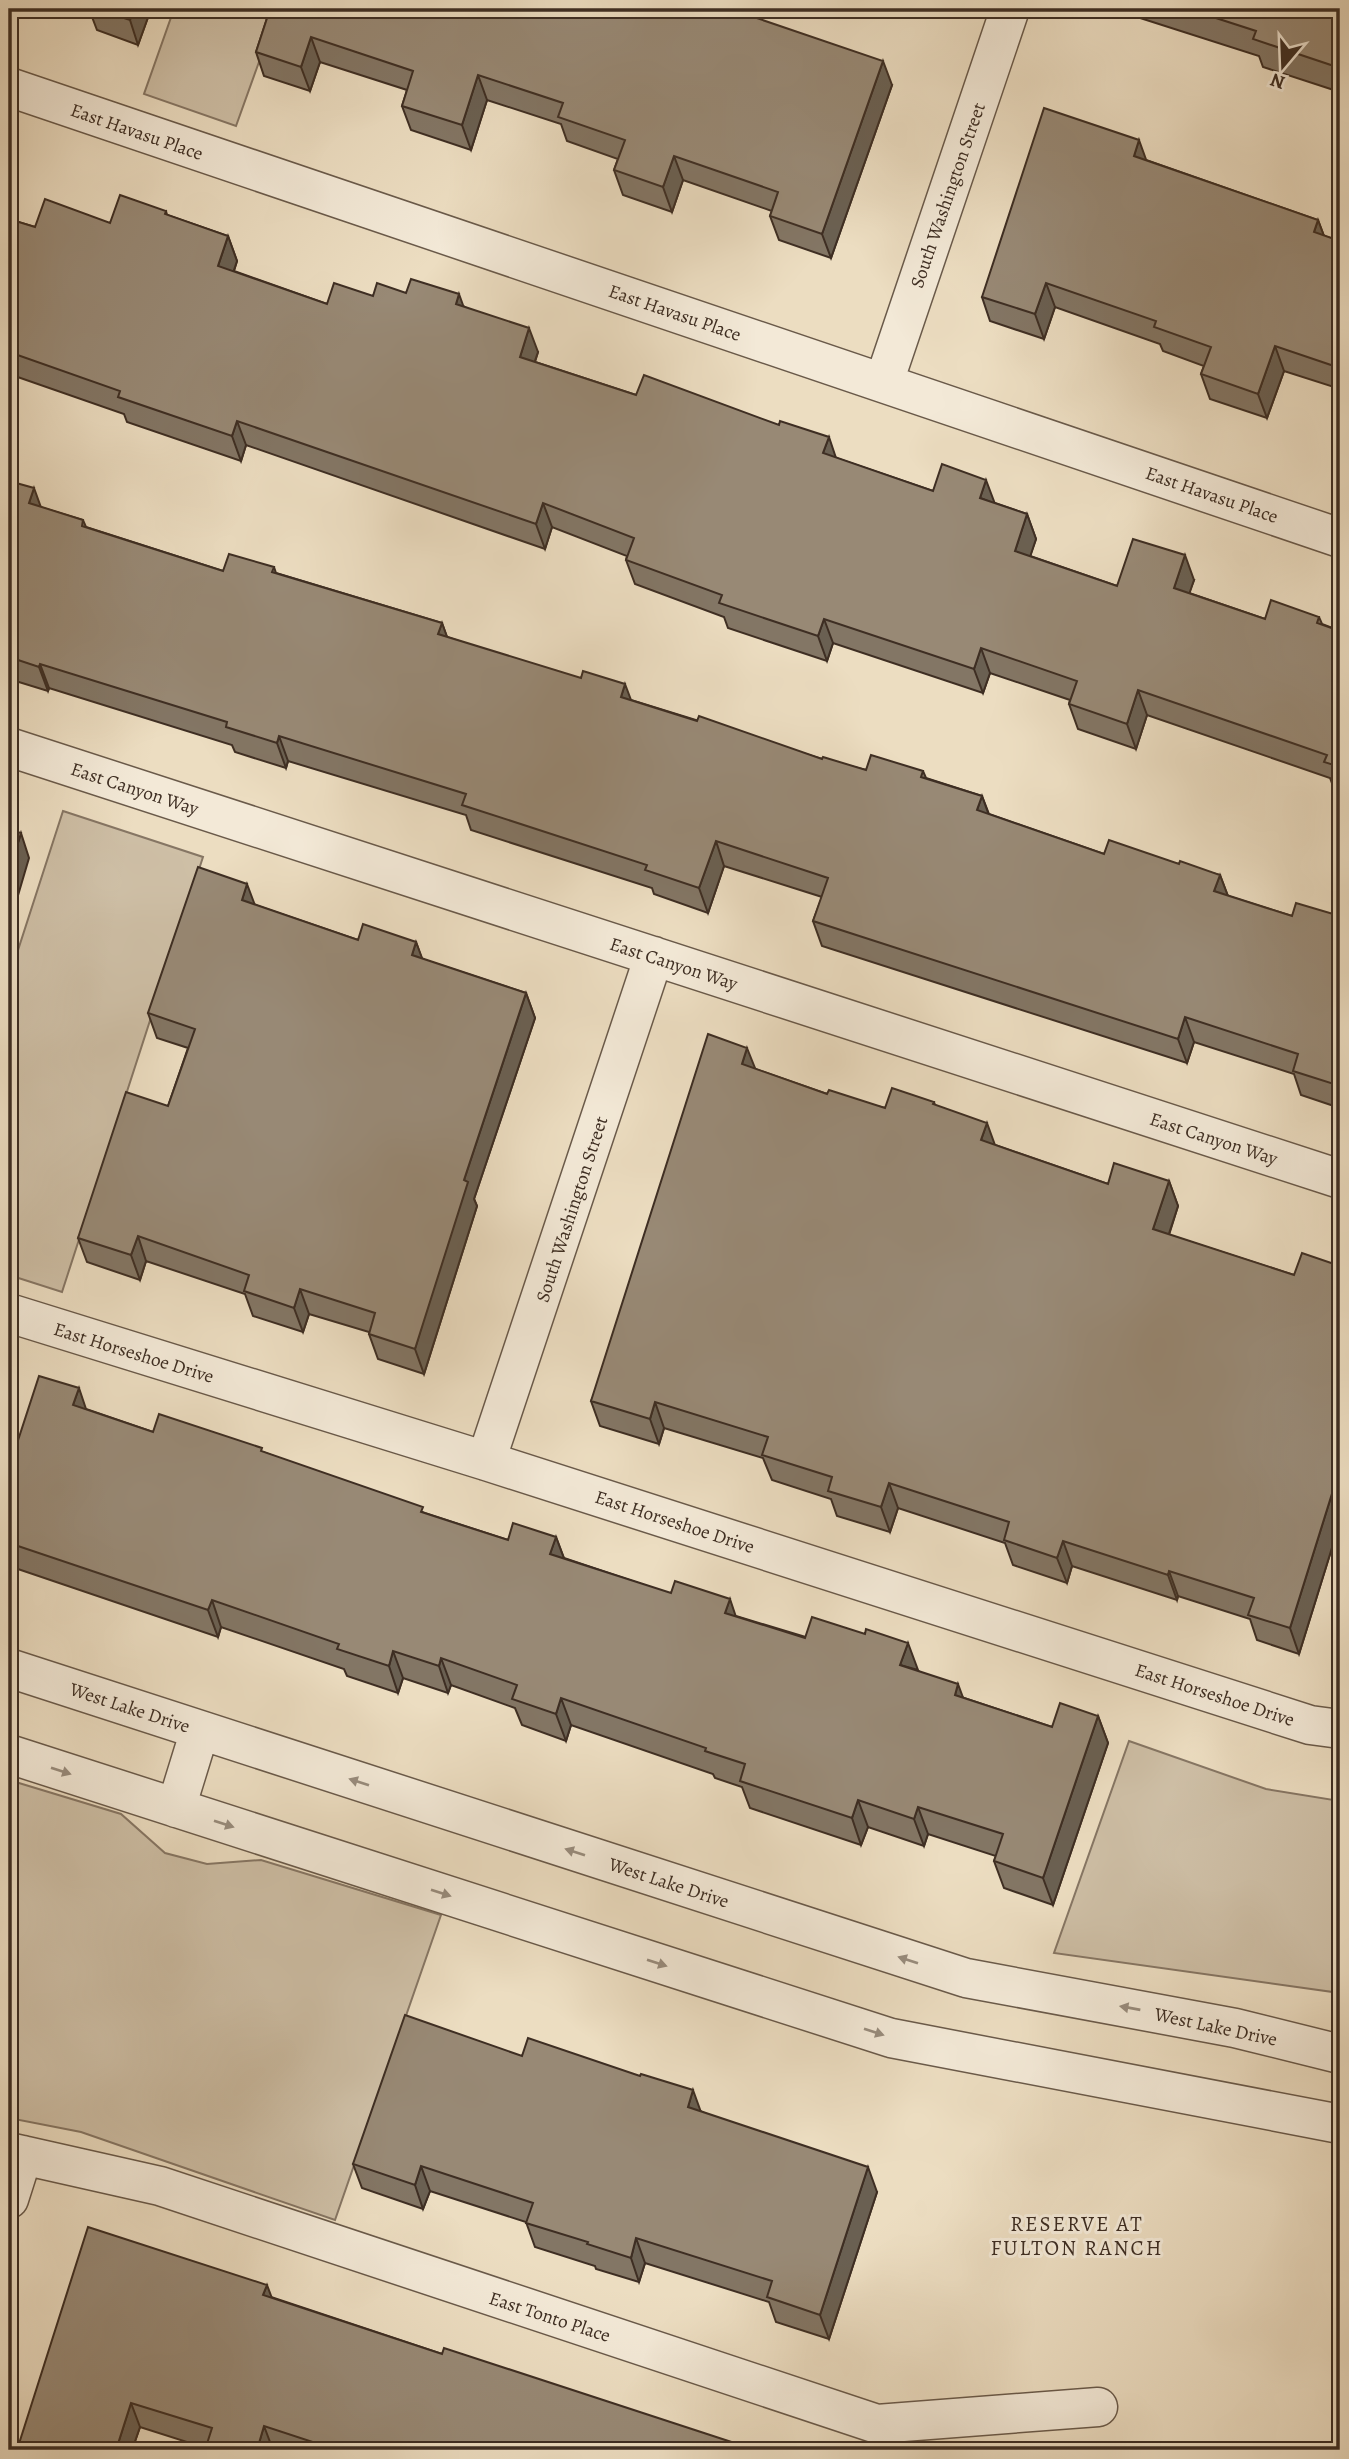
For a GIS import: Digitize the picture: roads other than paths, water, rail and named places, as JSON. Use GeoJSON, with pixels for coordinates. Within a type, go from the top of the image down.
{"type":"FeatureCollection","features":[{"type":"Feature","properties":{"kind":"street","name":"South Washington Street"},"geometry":{"type":"LineString","coordinates":[[884,382],[1010,9]]}},
{"type":"Feature","properties":{"kind":"street","name":"East Havasu Place"},"geometry":{"type":"LineString","coordinates":[[9,87],[1340,538]]}},
{"type":"Feature","properties":{"kind":"street","name":"East Canyon Way"},"geometry":{"type":"LineString","coordinates":[[9,747],[1340,1179]]}},
{"type":"Feature","properties":{"kind":"street","name":"South Washington Street"},"geometry":{"type":"LineString","coordinates":[[486,1461],[654,957]]}},
{"type":"Feature","properties":{"kind":"street","name":"East Horseshoe Drive"},"geometry":{"type":"LineString","coordinates":[[9,1313],[486,1461],[1310,1725],[1340,1729]]}},
{"type":"Feature","properties":{"kind":"street","name":"West Lake Drive"},"geometry":{"type":"LineString","coordinates":[[9,1668],[966,1978],[1235,2028],[1340,2054]]}},
{"type":"Feature","properties":{"kind":"street"},"geometry":{"type":"LineString","coordinates":[[176,1808],[200,1730]]}},
{"type":"Feature","properties":{"kind":"street"},"geometry":{"type":"LineString","coordinates":[[9,1754],[891,2038],[1340,2124]]}},
{"type":"Feature","properties":{"kind":"street"},"geometry":{"type":"LineString","coordinates":[[9,2199],[16,2153]]}},
{"type":"Feature","properties":{"kind":"street","name":"East Tonto Place"},"geometry":{"type":"LineString","coordinates":[[16,2153],[160,2186],[877,2424],[1098,2407]]}},
{"type":"Feature","properties":{"kind":"district","name":"RESERVE AT FULTON RANCH"},"geometry":{"type":"Point","coordinates":[1077,2236]}}]}
